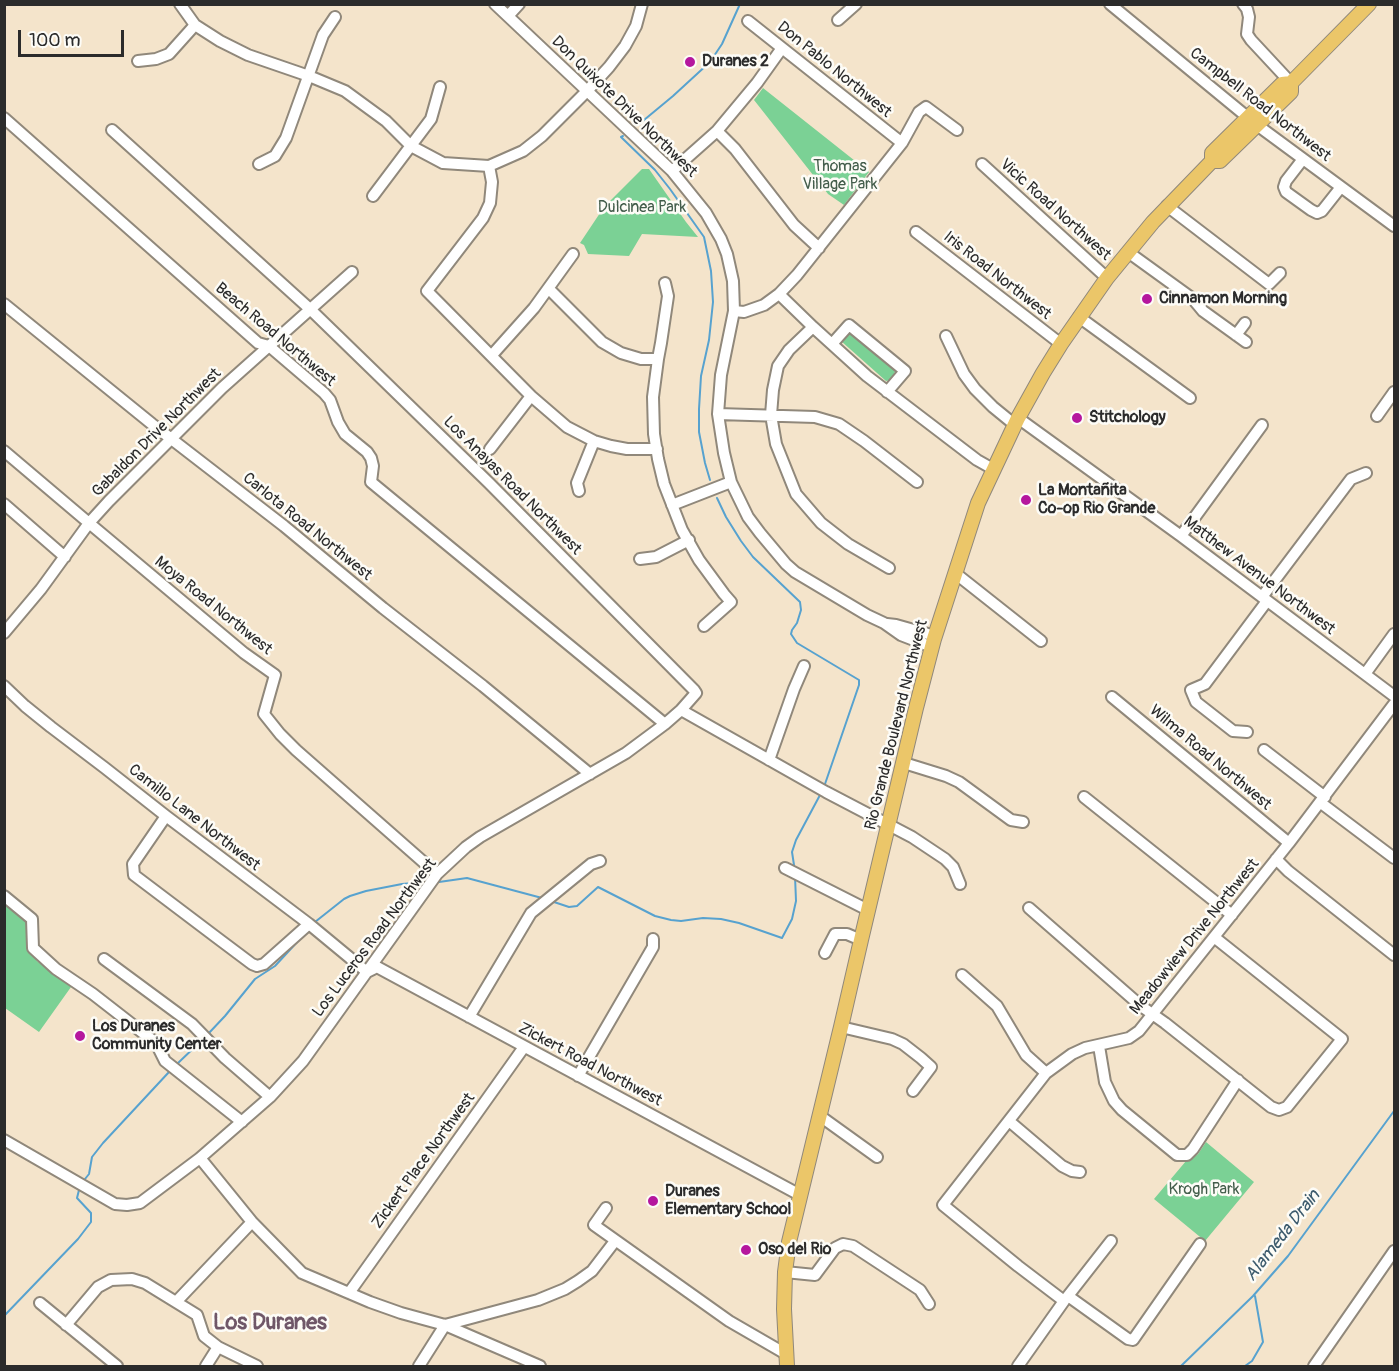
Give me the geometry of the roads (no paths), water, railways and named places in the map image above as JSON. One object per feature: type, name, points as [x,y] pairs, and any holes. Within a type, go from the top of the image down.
[{"type":"main road","name":"Rio Grande Boulevard Northwest","points":[[786,1360],[784,1272],[789,1242],[916,708],[934,642],[978,503],[1017,421],[1061,344],[1107,278],[1167,206],[1212,161],[1220,161],[1253,121],[1292,92],[1291,83],[1369,4]]},
{"type":"street","points":[[180,4],[195,25],[220,41],[248,55],[345,91],[386,121],[411,146],[443,163],[489,166],[523,151],[542,136],[587,91],[625,46],[636,26],[642,4]]},
{"type":"street","name":"Don Quixote Drive Northwest","points":[[495,4],[672,171],[706,213],[721,239],[728,254],[733,281],[734,311],[723,360],[718,414],[731,482],[748,517],[795,572],[901,635],[934,642]]},
{"type":"street","points":[[508,16],[519,4]]},
{"type":"street","points":[[837,20],[856,4]]},
{"type":"street","name":"Campbell Road Northwest","points":[[1110,4],[1125,9],[1253,121],[1395,226]]},
{"type":"street","points":[[1243,4],[1249,17],[1247,34],[1291,83]]},
{"type":"street","points":[[259,164],[275,156],[286,138],[323,35],[335,17]]},
{"type":"street","name":"Don Pablo Northwest","points":[[748,21],[902,143]]},
{"type":"street","points":[[138,61],[156,59],[170,54],[195,25]]},
{"type":"street","points":[[672,171],[717,131],[757,83],[782,48]]},
{"type":"street","points":[[373,196],[431,119],[440,87]]},
{"type":"street","points":[[734,311],[744,312],[755,309],[779,294],[819,248],[902,143],[919,112],[926,107],[957,130]]},
{"type":"street","name":"Beach Road Northwest","points":[[4,118],[258,343],[269,346],[330,400],[345,434],[371,458],[373,466],[370,474],[371,482],[665,724]]},
{"type":"street","name":"Los Anayas Road Northwest","points":[[112,130],[311,310],[489,483],[694,690],[696,693],[694,697],[681,710]]},
{"type":"street","points":[[717,131],[735,149],[794,225],[819,248]]},
{"type":"street","points":[[1303,159],[1286,181],[1284,187],[1286,192],[1317,213],[1322,211],[1341,187]]},
{"type":"street","name":"Vicic Road Northwest","points":[[982,164],[1107,278]]},
{"type":"street","points":[[489,166],[492,182],[490,203],[483,218],[427,291],[531,396],[567,427],[594,441],[627,449],[657,450]]},
{"type":"street","points":[[1167,206],[1269,284],[1280,273]]},
{"type":"street","name":"Iris Road Northwest","points":[[916,232],[1061,344]]},
{"type":"street","points":[[1128,252],[1193,298],[1203,311],[1246,342]]},
{"type":"street","points":[[492,355],[549,289],[573,254]]},
{"type":"street","name":"Gabaldon Drive Northwest","points":[[4,633],[21,614],[89,523],[109,501],[222,388],[352,273]]},
{"type":"street","points":[[665,283],[668,296],[653,397],[654,434],[664,484],[682,530],[699,560],[731,602],[704,626]]},
{"type":"street","points":[[549,289],[602,342],[621,353],[641,359],[657,359]]},
{"type":"street","points":[[779,294],[831,344],[887,392],[977,460],[993,469]]},
{"type":"street","name":"Carlota Road Northwest","points":[[4,304],[590,774]]},
{"type":"street","points":[[1079,317],[1190,398]]},
{"type":"street","points":[[1236,335],[1245,323]]},
{"type":"street","points":[[831,344],[849,326],[905,371],[887,392]]},
{"type":"street","points":[[813,327],[789,350],[778,366],[771,415],[776,444],[796,494],[821,523],[848,544],[889,568]]},
{"type":"street","name":"Matthew Avenue Northwest","points":[[946,336],[964,374],[993,408],[1017,421],[1181,536],[1395,696]]},
{"type":"street","points":[[1377,416],[1395,392]]},
{"type":"street","points":[[490,449],[531,396]]},
{"type":"street","points":[[718,414],[815,417],[839,424],[917,482]]},
{"type":"street","points":[[1181,536],[1262,425]]},
{"type":"street","points":[[579,491],[577,483],[594,441]]},
{"type":"street","name":"Moya Road Northwest","points":[[4,451],[244,653],[275,675],[264,714],[280,734],[437,874]]},
{"type":"street","points":[[1247,732],[1233,730],[1196,702],[1191,690],[1204,684],[1351,479],[1365,473]]},
{"type":"street","points":[[672,505],[731,482]]},
{"type":"street","points":[[4,504],[65,557]]},
{"type":"street","points":[[640,559],[656,557],[688,540]]},
{"type":"street","points":[[955,573],[1041,641]]},
{"type":"street","points":[[1365,674],[1395,634]]},
{"type":"street","points":[[769,760],[804,666]]},
{"type":"street","name":"Camillo Lane Northwest","points":[[4,686],[25,706],[309,924],[367,972]]},
{"type":"street","name":"Wilma Road Northwest","points":[[1112,696],[1289,843]]},
{"type":"street","name":"Meadowview Drive Northwest","points":[[1066,1298],[1018,1266],[943,1205],[1046,1072],[1085,1048],[1129,1038],[1139,1031],[1323,800],[1395,704]]},
{"type":"street","points":[[681,710],[889,824],[945,859],[953,867],[960,884]]},
{"type":"street","name":"Los Luceros Road Northwest","points":[[4,1140],[115,1204],[140,1203],[200,1158],[242,1122],[270,1097],[303,1061],[437,874],[466,847],[627,753],[681,710]]},
{"type":"street","points":[[1264,750],[1395,858]]},
{"type":"street","points":[[904,763],[959,782],[1011,820],[1023,822]]},
{"type":"street","points":[[1084,797],[1232,915]]},
{"type":"street","points":[[166,816],[133,864],[134,875],[189,917],[257,966],[264,964],[309,924]]},
{"type":"street","points":[[1276,859],[1288,871],[1395,955]]},
{"type":"street","points":[[469,1017],[531,913],[591,864],[600,861]]},
{"type":"street","points":[[785,868],[868,910]]},
{"type":"street","points":[[4,896],[32,919],[33,948],[56,969],[101,1000],[156,1043],[165,1061],[242,1122]]},
{"type":"street","points":[[1029,908],[1153,1015],[1271,1107],[1279,1110],[1287,1107],[1342,1039],[1214,937]]},
{"type":"street","points":[[825,953],[835,934],[847,934],[861,940]]},
{"type":"street","points":[[578,1076],[653,947],[653,939]]},
{"type":"street","points":[[104,959],[192,1024],[225,1058],[270,1097]]},
{"type":"street","name":"Zickert Road Northwest","points":[[367,972],[377,967],[800,1195]]},
{"type":"street","points":[[962,975],[997,1006],[1026,1055],[1046,1072]]},
{"type":"street","points":[[841,1027],[892,1040],[913,1050],[931,1067],[913,1091]]},
{"type":"street","points":[[1099,1046],[1105,1082],[1114,1101],[1177,1155],[1187,1155],[1193,1149],[1238,1080]]},
{"type":"street","name":"Zickert Place Northwest","points":[[349,1293],[524,1047]]},
{"type":"street","points":[[820,1116],[877,1157]]},
{"type":"street","points":[[1008,1121],[1062,1166],[1080,1172]]},
{"type":"street","points":[[200,1158],[252,1222],[302,1273],[401,1313],[445,1325],[540,1366]]},
{"type":"street","points":[[606,1208],[594,1225],[786,1360]]},
{"type":"street","points":[[176,1302],[252,1222]]},
{"type":"street","points":[[418,1366],[445,1325],[538,1300],[564,1289],[592,1271],[615,1241]]},
{"type":"street","points":[[1018,1366],[1066,1298],[1111,1241]]},
{"type":"street","points":[[784,1272],[815,1275],[835,1248],[843,1244],[853,1246],[920,1290],[928,1304]]},
{"type":"street","points":[[1066,1298],[1128,1339],[1133,1340],[1200,1244]]},
{"type":"street","points":[[1314,1366],[1395,1251]]},
{"type":"street","points":[[66,1325],[98,1287],[111,1280],[132,1279],[145,1283],[197,1316],[204,1336],[218,1347],[257,1366]]},
{"type":"street","points":[[40,1303],[117,1366]]},
{"type":"street","points":[[206,1366],[218,1347]]},
{"type":"waterway","points":[[638,125],[710,62],[722,44],[740,4]]},
{"type":"waterway","points":[[623,136],[621,137],[655,170],[704,237],[711,271],[713,302],[709,340],[701,376],[699,432],[710,480]]},
{"type":"waterway","points":[[717,498],[726,517],[753,557],[800,602],[801,610],[791,634],[797,643],[859,680],[825,784]]},
{"type":"waterway","points":[[794,865],[792,852],[796,840],[820,795]]},
{"type":"waterway","points":[[554,902],[569,907],[577,906],[598,887],[655,916],[681,921],[703,918],[721,919],[782,938],[792,919],[796,901],[795,876]]},
{"type":"waterway","points":[[439,882],[467,878],[542,898]]},
{"type":"waterway","points":[[315,922],[350,896],[402,884],[424,882]]},
{"type":"waterway","points":[[208,1034],[255,979],[275,966],[299,940]]},
{"type":"waterway","points":[[177,1064],[200,1042]]},
{"type":"waterway","points":[[85,1179],[89,1174],[92,1157],[169,1072]]},
{"type":"waterway","name":"Alameda Drain","points":[[1181,1366],[1253,1296],[1288,1256],[1394,1111]]},
{"type":"waterway","points":[[4,1316],[78,1239],[91,1222],[91,1213],[77,1198],[79,1190]]},
{"type":"waterway","points":[[1245,1366],[1252,1361],[1263,1342],[1255,1296]]},
{"type":"place","name":"Duranes 2","points":[[690,62]]},
{"type":"place","name":"Cinnamon Morning","points":[[1147,299]]},
{"type":"place","name":"Stitchology","points":[[1077,418]]},
{"type":"place","name":"La Montañita Co-op Rio Grande","points":[[1026,500]]},
{"type":"place","name":"Los Duranes Community Center","points":[[80,1036]]},
{"type":"place","name":"Duranes Elementary School","points":[[653,1201]]},
{"type":"place","name":"Oso del Rio","points":[[746,1250]]},
{"type":"district","name":"Los Duranes","points":[[270,1323]]},
{"type":"park label","name":"Thomas Village Park","points":[[840,176]]},
{"type":"park label","name":"Dulcinea Park","points":[[642,208]]},
{"type":"park label","name":"Krogh Park","points":[[1204,1190]]}]
